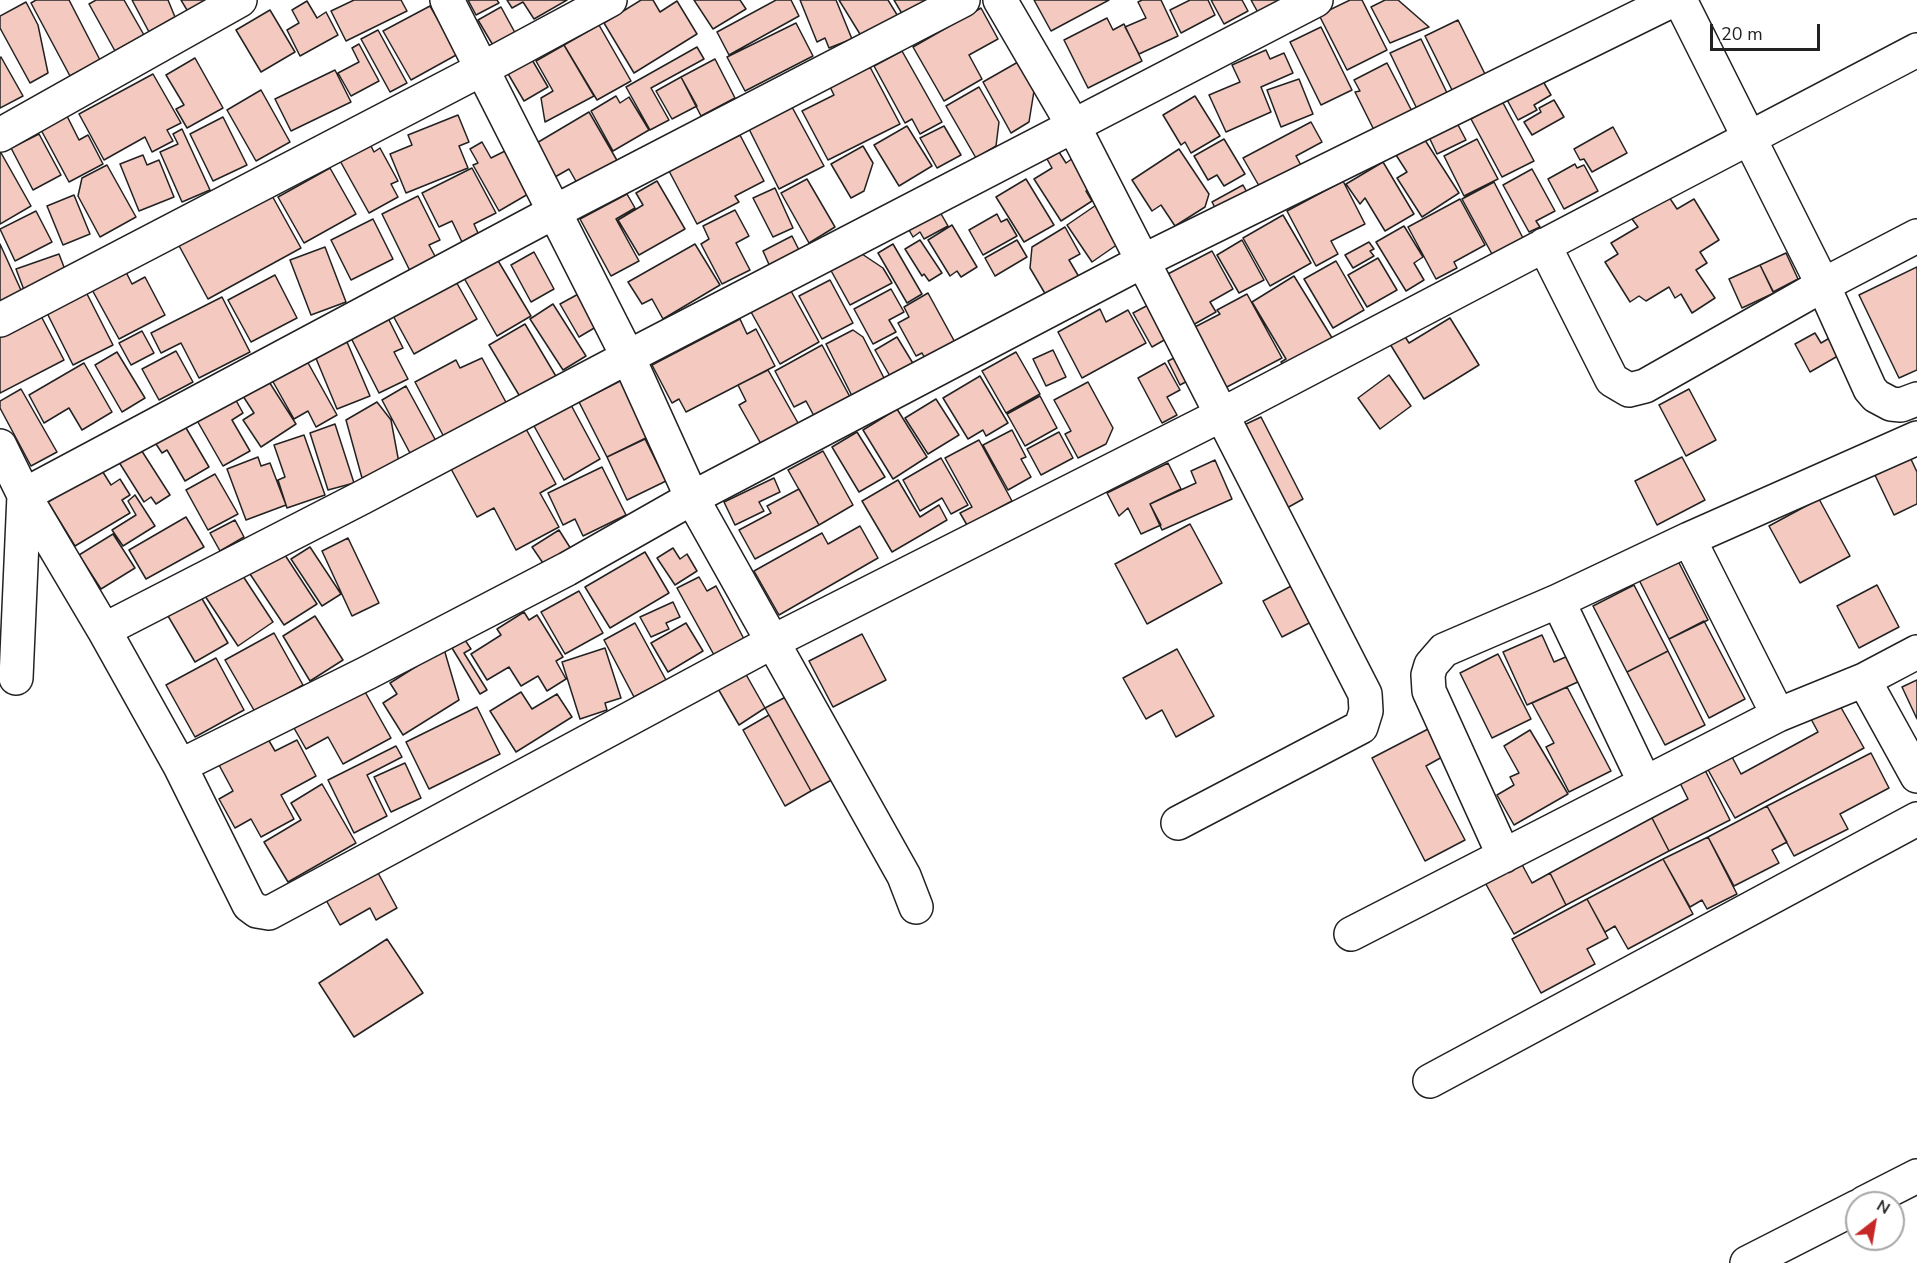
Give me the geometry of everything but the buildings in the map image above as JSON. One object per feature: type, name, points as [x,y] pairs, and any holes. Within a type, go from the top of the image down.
[{"type":"street","points":[[0,135],[240,0]]},
{"type":"street","points":[[447,0],[556,211],[628,357],[692,498],[774,640],[904,876],[916,907]]},
{"type":"street","points":[[0,320],[483,69],[610,0]]},
{"type":"street","points":[[24,495],[556,211],[963,0]]},
{"type":"street","points":[[1000,0],[1073,125],[1365,694],[1366,711],[1361,727],[1178,823]]},
{"type":"street","points":[[104,630],[1316,0]]},
{"type":"street","points":[[180,766],[367,673],[567,569],[692,498],[1143,261],[1673,0]]},
{"type":"street","points":[[1504,856],[1429,691],[1428,675],[1431,665],[1444,650],[1558,601],[1689,539],[1917,437],[1909,402],[1890,404],[1876,396],[1870,389],[1823,285],[1680,0]]},
{"type":"street","points":[[0,446],[24,495],[104,630],[180,766],[249,905],[269,913],[774,640],[1221,416],[1917,50]]},
{"type":"street","points":[[1544,245],[1612,380],[1629,390],[1645,386],[1823,285],[1917,236]]},
{"type":"street","points":[[16,678],[24,495]]},
{"type":"street","points":[[1689,539],[1778,715]]},
{"type":"street","points":[[1558,601],[1645,783]]},
{"type":"street","points":[[1351,934],[1778,715],[1864,680],[1917,651]]},
{"type":"street","points":[[1864,680],[1917,776]]},
{"type":"street","points":[[1430,1081],[1917,819]]},
{"type":"street","points":[[1888,1191],[1917,1176]]},
{"type":"street","points":[[1747,1263],[1845,1213]]}]
